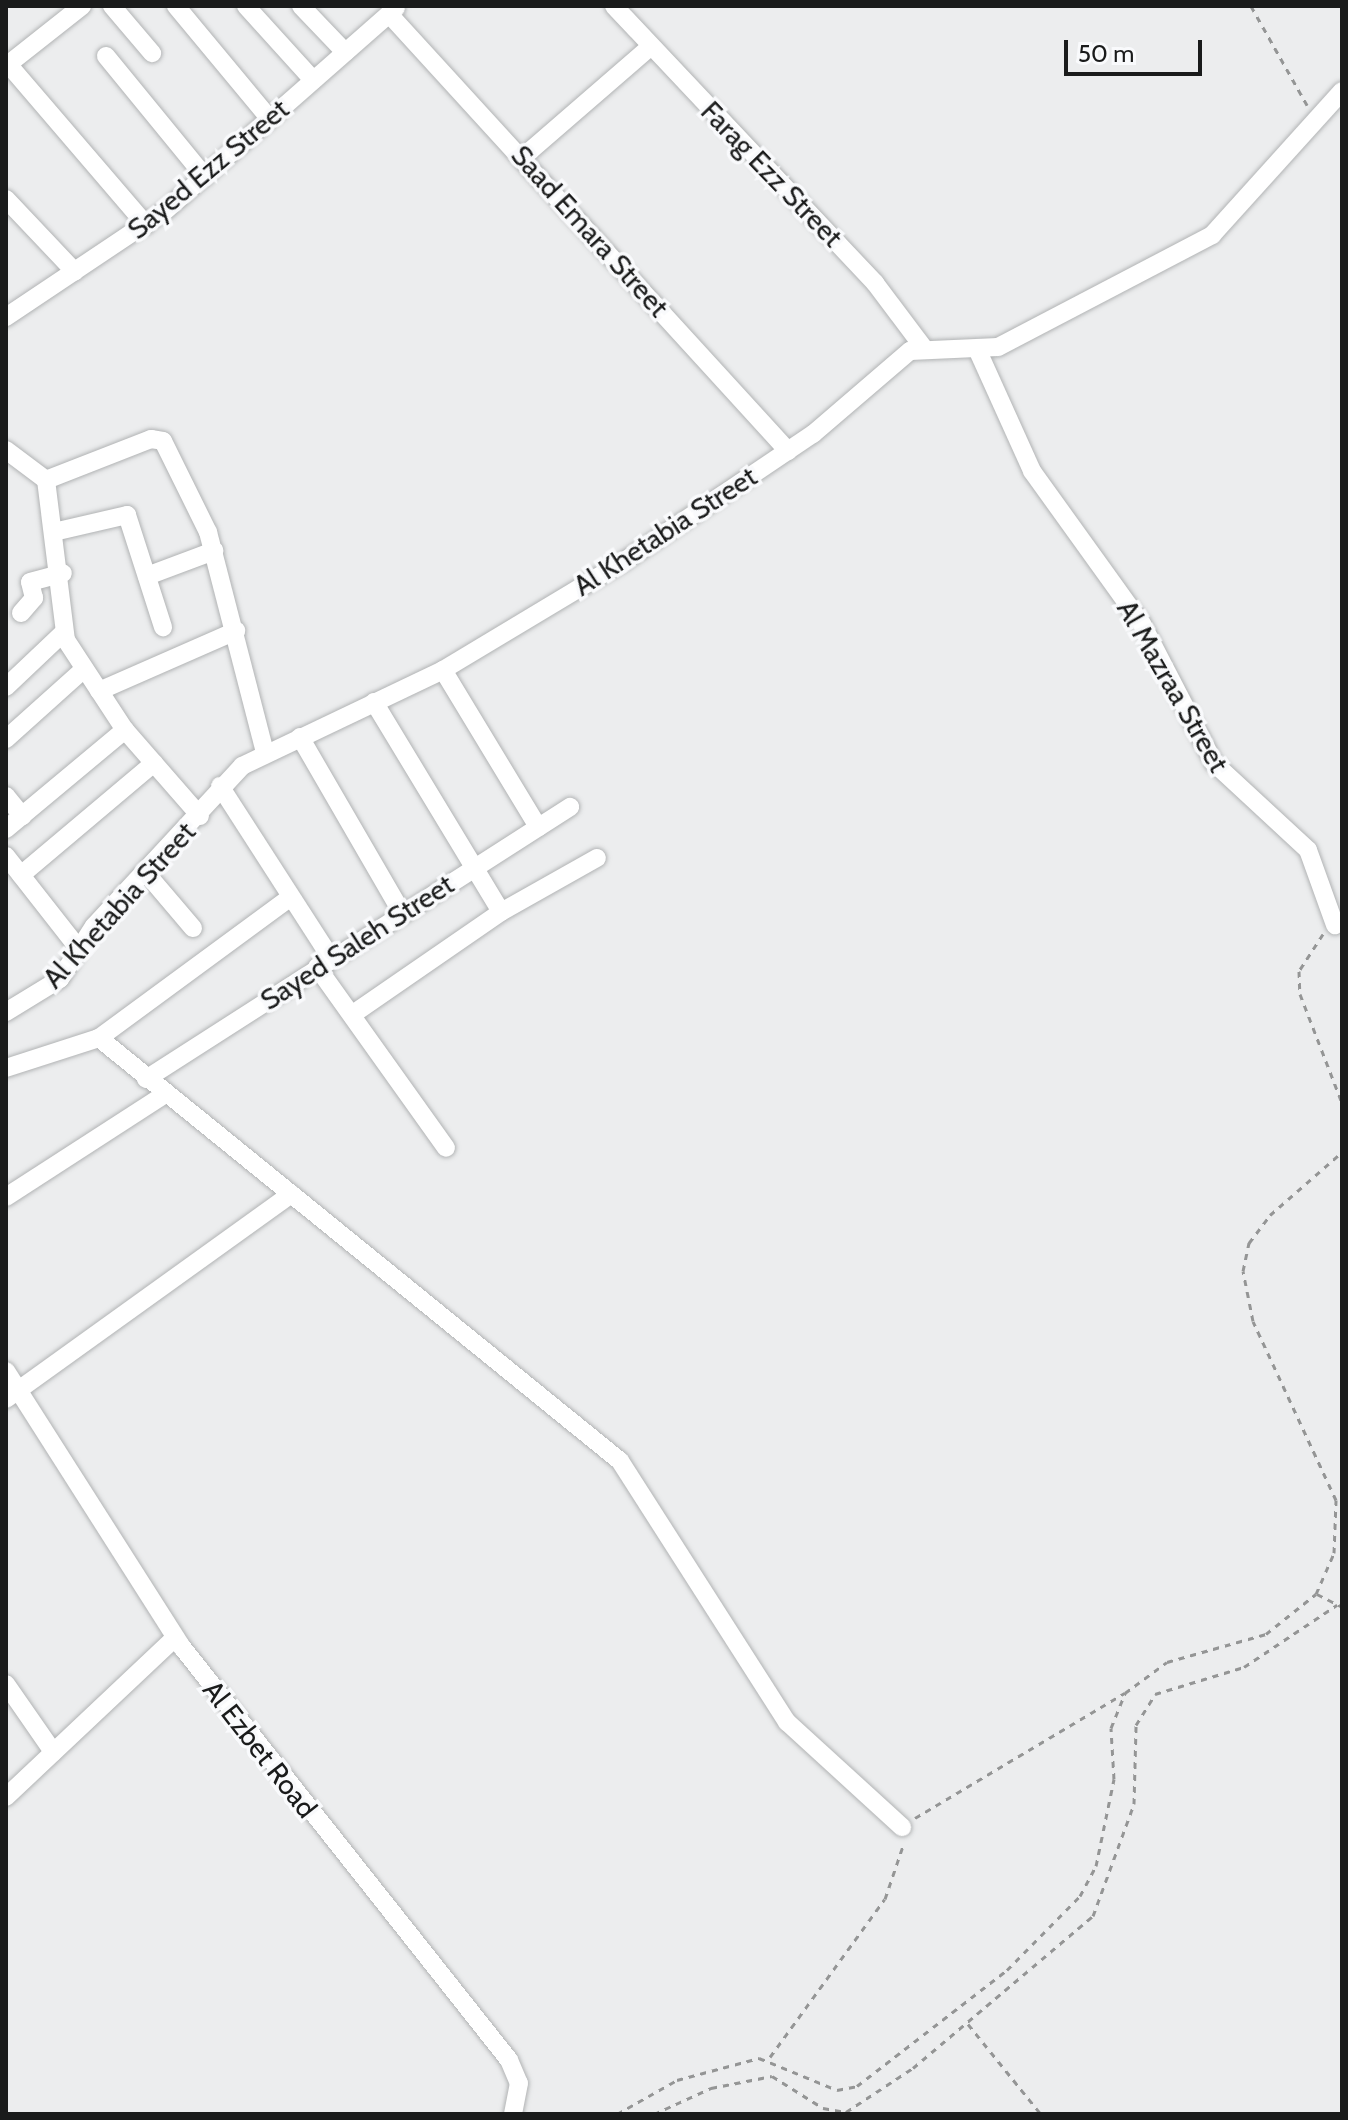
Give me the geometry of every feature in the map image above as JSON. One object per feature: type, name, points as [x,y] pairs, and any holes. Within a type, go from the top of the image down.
[{"type":"street","points":[[82,6],[7,65],[146,225]]},
{"type":"street","points":[[112,6],[152,53]]},
{"type":"street","points":[[176,6],[269,118]]},
{"type":"street","points":[[246,6],[313,80]]},
{"type":"street","points":[[301,6],[345,52]]},
{"type":"street","name":"Farag Ezz Street","points":[[614,6],[875,283],[923,347]]},
{"type":"street","name":"Sayed Ezz Street","points":[[6,317],[146,225],[394,10]]},
{"type":"street","name":"Saad Emara Street","points":[[394,10],[788,451]]},
{"type":"street","points":[[523,157],[650,47]]},
{"type":"street","points":[[106,56],[205,177]]},
{"type":"street","points":[[923,347],[977,349],[1009,342],[1212,235],[1313,116],[1342,91]]},
{"type":"street","points":[[6,199],[75,272]]},
{"type":"street","name":"Al Khetabia Street","points":[[6,1012],[60,979],[79,949],[200,816],[220,786],[265,753],[443,670],[788,451],[923,347]]},
{"type":"street","name":"Al Mazraa Street","points":[[977,349],[1032,471],[1142,624],[1214,763],[1319,865],[1335,925]]},
{"type":"street","points":[[46,480],[151,439],[166,445],[214,551],[265,753]]},
{"type":"street","points":[[6,450],[46,480],[58,531],[63,573],[64,632],[84,669],[125,730],[200,816]]},
{"type":"street","points":[[58,531],[124,514],[163,627]]},
{"type":"street","points":[[147,576],[214,551]]},
{"type":"street","points":[[21,613],[34,598],[30,582],[63,573]]},
{"type":"street","points":[[99,691],[236,631]]},
{"type":"street","points":[[7,683],[64,632]]},
{"type":"street","points":[[6,739],[84,669]]},
{"type":"street","points":[[443,670],[538,827]]},
{"type":"street","points":[[374,702],[501,912]]},
{"type":"street","points":[[6,829],[125,730]]},
{"type":"street","points":[[300,737],[402,913]]},
{"type":"street","points":[[21,875],[154,763]]},
{"type":"street","points":[[220,786],[291,897],[353,1014],[446,1148]]},
{"type":"street","points":[[6,796],[22,816]]},
{"type":"street","name":"Sayed Saleh Street","points":[[146,1079],[570,807]]},
{"type":"street","points":[[6,856],[79,949]]},
{"type":"street","points":[[353,1014],[501,912],[597,858]]},
{"type":"street","points":[[147,874],[193,928]]},
{"type":"street","points":[[9,1061],[99,1038],[291,897]]},
{"type":"street","points":[[99,1038],[620,1461],[779,1711],[902,1827]]},
{"type":"street","points":[[6,1197],[165,1094]]},
{"type":"street","points":[[12,1395],[291,1194]]},
{"type":"street","name":"Al Ezbet Road","points":[[6,1371],[12,1395],[175,1638],[509,2060],[519,2083],[513,2114]]},
{"type":"street","points":[[6,1797],[175,1638]]},
{"type":"street","points":[[6,1684],[53,1752]]},
{"type":"path","points":[[1251,6],[1313,116]]},
{"type":"path","points":[[1335,925],[1310,950],[1300,994],[1342,1103]]},
{"type":"path","points":[[617,2114],[677,2080],[770,2057],[896,1880],[902,1827],[1125,1693],[1167,1662],[1266,1634],[1316,1594],[1334,1553],[1336,1500],[1253,1321],[1243,1271],[1249,1243],[1270,1215],[1342,1152]]},
{"type":"path","points":[[654,2114],[711,2088],[772,2076],[823,2108],[846,2112],[968,2024],[1077,1931],[1103,1898],[1134,1804],[1136,1725],[1146,1705],[1168,1686],[1263,1657],[1340,1606],[1316,1594]]},
{"type":"path","points":[[770,2057],[837,2090],[857,2086],[1007,1970],[1064,1916],[1096,1866],[1114,1779],[1111,1728],[1125,1693]]},
{"type":"path","points":[[968,2024],[1041,2114]]}]
